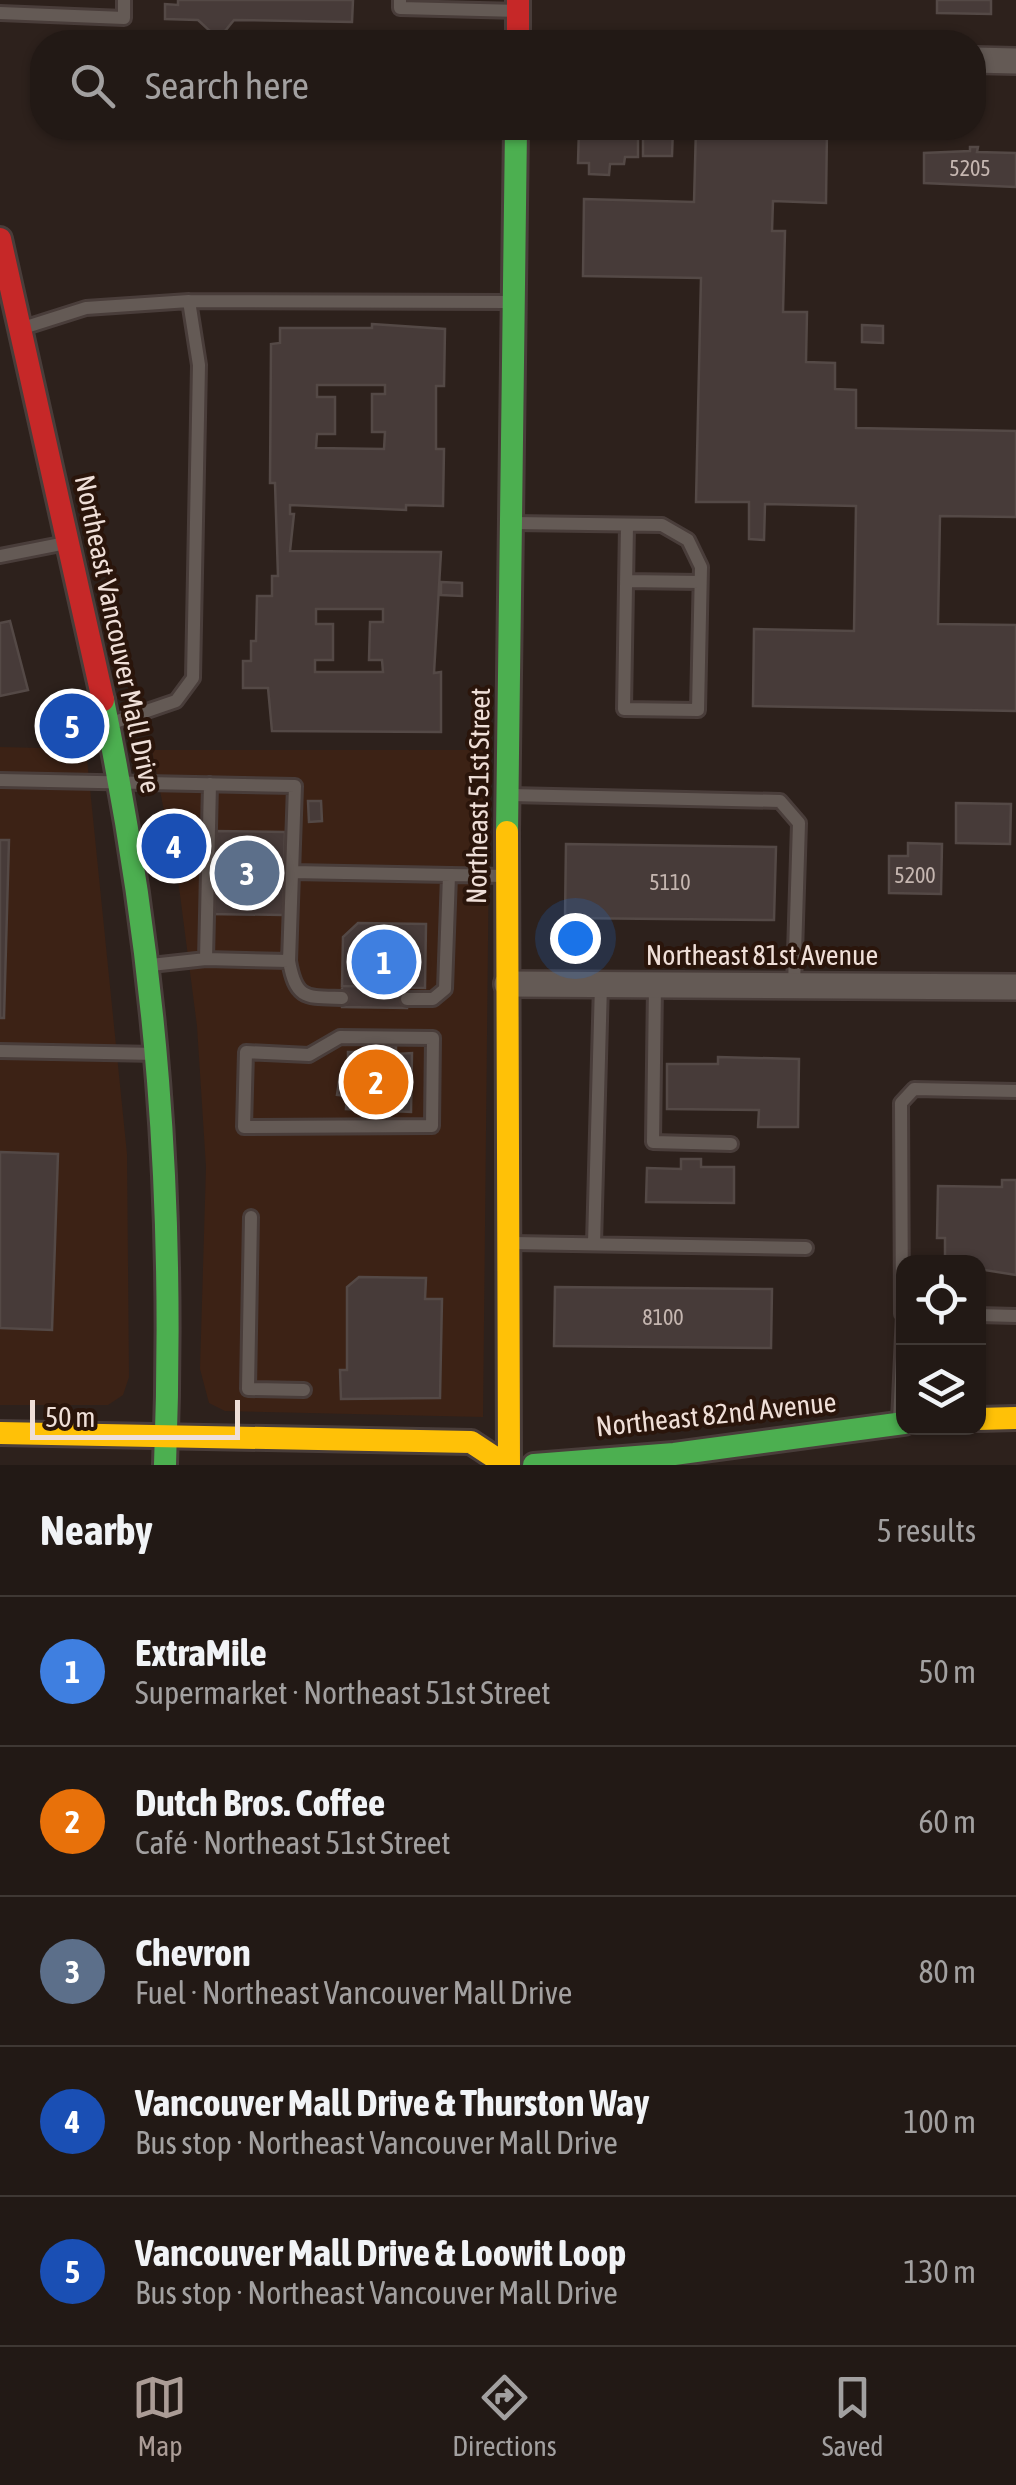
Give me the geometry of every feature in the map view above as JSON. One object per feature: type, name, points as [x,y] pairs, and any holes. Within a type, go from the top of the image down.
[{"type":"street","points":[[986,60],[1016,61]]},
{"type":"street","name":"Northeast 51st Street","points":[[507,1465],[506,876],[516,140]]},
{"type":"street","name":"Northeast Vancouver Mall Drive","points":[[0,239],[70,542],[119,781],[148,965],[158,1054],[166,1216],[165,1465]]},
{"type":"street","name":"Northeast 81st Avenue","points":[[508,984],[1016,986]]},
{"type":"street","points":[[986,1418],[1016,1418]]},
{"type":"street","name":"Northeast 82nd Avenue","points":[[534,1465],[674,1454],[896,1425]]},
{"type":"street","points":[[0,1433],[471,1442],[507,1465]]},
{"type":"lane","points":[[46,0],[46,15]]},
{"type":"lane","points":[[0,13],[124,18],[124,0]]},
{"type":"lane","points":[[400,0],[400,8],[433,4],[518,5]]},
{"type":"lane","points":[[107,724],[176,701],[194,678],[200,366],[189,301]]},
{"type":"lane","points":[[20,328],[86,308],[189,301],[514,302]]},
{"type":"lane","points":[[511,524],[662,525],[676,531],[696,552],[700,582],[698,710],[624,709],[627,525]]},
{"type":"lane","points":[[0,556],[70,542]]},
{"type":"lane","points":[[626,581],[700,582]]},
{"type":"lane","points":[[0,780],[295,786],[290,961],[294,985],[300,992],[342,998]]},
{"type":"lane","points":[[206,959],[210,784]]},
{"type":"lane","points":[[507,795],[780,800],[799,823],[794,986]]},
{"type":"lane","points":[[292,872],[506,876]]},
{"type":"lane","points":[[407,999],[433,998],[445,989],[450,875]]},
{"type":"lane","points":[[148,965],[206,959],[290,961]]},
{"type":"lane","points":[[594,1244],[601,984]]},
{"type":"lane","points":[[655,985],[652,1142],[732,1144]]},
{"type":"lane","points":[[340,1037],[433,1038],[432,1126],[244,1127],[246,1052],[309,1055],[340,1037]]},
{"type":"lane","points":[[0,1051],[158,1054]]},
{"type":"lane","points":[[903,1255],[902,1102],[914,1089],[1016,1091]]},
{"type":"lane","points":[[250,1217],[248,1389],[304,1390]]},
{"type":"lane","points":[[505,1243],[806,1248]]},
{"type":"lane","points":[[986,1316],[1016,1316]]},
{"type":"shaded area","points":[[0,747],[86,749],[127,1154],[129,1377],[123,1395],[108,1405],[0,1405]]},
{"type":"shaded area","points":[[152,750],[490,750],[483,1417],[225,1411],[209,1403],[200,1369],[206,1167],[197,1026],[179,887]]},
{"type":"building","points":[[178,0],[353,0],[352,22],[234,20],[226,30],[209,30],[198,20],[165,19],[165,4],[178,5]]},
{"type":"building","points":[[937,0],[991,0],[991,14],[937,13]]},
{"type":"building","points":[[579,140],[638,140],[638,157],[625,157],[624,164],[610,164],[609,175],[589,174],[589,163],[578,163]]},
{"type":"building","points":[[643,140],[673,140],[672,156],[643,156]]},
{"type":"building","points":[[696,140],[827,140],[826,203],[773,201],[772,231],[785,231],[783,312],[807,312],[806,362],[835,363],[835,389],[856,390],[856,428],[1016,431],[1016,517],[940,516],[938,624],[1016,625],[1016,711],[753,706],[754,629],[854,631],[856,506],[765,504],[764,540],[749,539],[749,502],[696,502],[701,278],[583,276],[584,199],[694,202]]},
{"type":"building","points":[[970,147],[978,147],[977,152],[1016,153],[1016,187],[924,183],[924,153],[970,151]]},
{"type":"building","points":[[372,324],[445,329],[444,386],[436,386],[436,449],[444,449],[443,506],[406,505],[406,510],[290,505],[290,514],[294,514],[290,551],[441,552],[434,673],[441,672],[441,732],[272,731],[268,688],[243,688],[243,661],[251,661],[251,641],[256,641],[257,596],[272,596],[272,576],[278,576],[275,483],[270,483],[271,344],[280,343],[280,328],[372,328]],"holes":[[[317,385],[385,385],[385,394],[372,394],[372,432],[385,432],[384,449],[316,448],[317,434],[335,434],[335,397],[317,397]],[[316,609],[383,609],[383,622],[370,622],[369,660],[382,660],[383,672],[315,672],[315,660],[333,660],[333,624],[316,624]]]},
{"type":"building","points":[[862,325],[883,326],[883,343],[862,342]]},
{"type":"building","points":[[441,582],[462,583],[462,596],[441,595]]},
{"type":"building","points":[[10,621],[28,690],[0,696],[0,623]]},
{"type":"building","points":[[308,801],[321,801],[322,821],[309,822]]},
{"type":"building","points":[[956,803],[1011,804],[1010,844],[956,843]]},
{"type":"building","points":[[211,831],[285,832],[283,915],[209,914]]},
{"type":"building","points":[[0,840],[9,840],[4,1018],[0,1018]]},
{"type":"building","points":[[908,843],[942,844],[941,894],[889,893],[889,856],[908,856]]},
{"type":"building","points":[[566,844],[776,847],[774,920],[565,918]]},
{"type":"building","points":[[358,923],[426,924],[425,988],[342,986],[343,937]]},
{"type":"building","points":[[342,986],[407,987],[407,1008],[342,1007]]},
{"type":"building","points":[[396,1046],[396,1054],[412,1053],[411,1112],[346,1109],[347,1096],[337,1095],[340,1075],[348,1076],[348,1052],[376,1052]]},
{"type":"building","points":[[718,1057],[799,1059],[798,1127],[758,1127],[759,1110],[667,1109],[667,1064],[718,1064]]},
{"type":"building","points":[[0,1152],[58,1154],[52,1330],[0,1328]]},
{"type":"building","points":[[681,1159],[701,1159],[701,1167],[734,1167],[734,1203],[646,1202],[647,1168],[681,1169]]},
{"type":"building","points":[[1002,1180],[1016,1180],[1016,1275],[986,1270],[986,1255],[945,1255],[945,1238],[937,1238],[938,1186],[1002,1187]]},
{"type":"building","points":[[359,1277],[426,1278],[425,1299],[442,1299],[440,1398],[341,1399],[340,1370],[347,1370],[347,1287]]},
{"type":"building","points":[[555,1287],[772,1289],[771,1348],[554,1346]]},
{"type":"traffic: fast","points":[[507,832],[516,140]]},
{"type":"traffic: fast","points":[[103,700],[137,892],[158,1081],[167,1270],[165,1465]]},
{"type":"traffic: fast","points":[[534,1465],[674,1454],[896,1424]]},
{"type":"traffic: slow","points":[[507,832],[509,1465]]},
{"type":"traffic: slow","points":[[986,1419],[1016,1418]]},
{"type":"traffic: slow","points":[[0,1433],[471,1442],[506,1465]]},
{"type":"traffic: jam","points":[[518,0],[518,30]]},
{"type":"traffic: jam","points":[[0,239],[103,700]]},
{"type":"place","name":"Vancouver Mall Drive & Loowit Loop","points":[[72,726]]},
{"type":"place","name":"Vancouver Mall Drive & Thurston Way","points":[[174,846]]},
{"type":"place","name":"Chevron","points":[[247,873]]},
{"type":"place","name":"ExtraMile","points":[[384,962]]},
{"type":"place","name":"Dutch Bros. Coffee","points":[[376,1082]]}]
